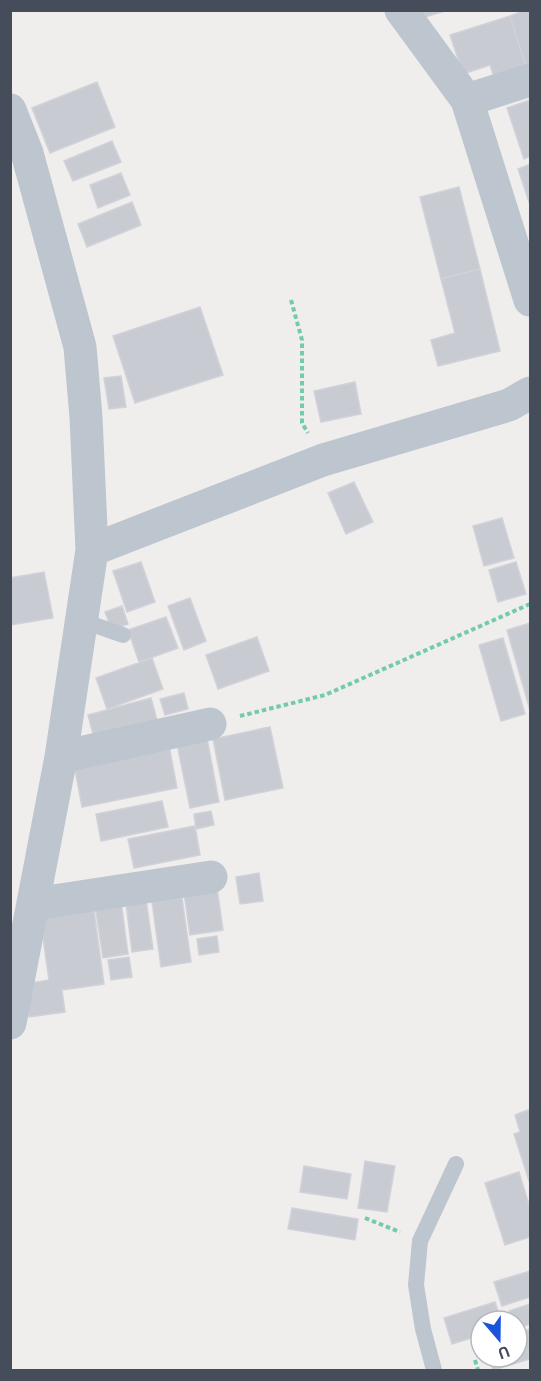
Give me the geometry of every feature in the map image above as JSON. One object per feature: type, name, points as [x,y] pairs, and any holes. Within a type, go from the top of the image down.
[{"type":"street","points":[[401,10],[467,100],[531,300]]},
{"type":"street","points":[[467,100],[531,80]]},
{"type":"street","points":[[10,110],[19,157],[80,347],[86,417],[92,550],[61,757],[10,1023]]},
{"type":"street","points":[[92,550],[323,460],[510,405],[531,393]]},
{"type":"street","points":[[61,757],[210,723]]},
{"type":"street","points":[[34,904],[212,878]]},
{"type":"lane","points":[[80,621],[123,635]]},
{"type":"lane","points":[[434,1371],[423,1329],[416,1285],[420,1240],[456,1164]]},
{"type":"path","points":[[291,300],[302,340],[302,423],[323,460]]},
{"type":"path","points":[[210,723],[325,695],[531,604]]},
{"type":"path","points":[[365,1218],[420,1240]]},
{"type":"building","points":[[423,10],[448,10],[425,17]]},
{"type":"building","points":[[530,10],[530,66],[526,67],[510,16]]},
{"type":"building","points":[[510,16],[526,67],[494,77],[490,65],[463,74],[450,35]]},
{"type":"building","points":[[97,82],[115,127],[50,153],[32,108]]},
{"type":"building","points":[[530,100],[530,156],[524,159],[507,108]]},
{"type":"building","points":[[112,141],[121,162],[73,181],[64,161]]},
{"type":"building","points":[[530,164],[530,205],[518,169]]},
{"type":"building","points":[[121,173],[130,195],[98,208],[90,185]]},
{"type":"building","points":[[459,187],[480,269],[441,279],[420,197]]},
{"type":"building","points":[[132,202],[141,225],[87,247],[78,224]]},
{"type":"building","points":[[480,269],[500,351],[438,366],[431,340],[455,333],[441,279]]},
{"type":"building","points":[[200,307],[223,375],[135,403],[113,336]]},
{"type":"building","points":[[121,376],[126,407],[109,409],[104,378]]},
{"type":"building","points":[[355,382],[361,414],[321,422],[314,391]]},
{"type":"building","points":[[354,482],[373,522],[346,534],[328,493]]},
{"type":"building","points":[[502,518],[514,558],[484,566],[473,526]]},
{"type":"building","points":[[141,562],[155,602],[127,612],[113,571]]},
{"type":"building","points":[[516,562],[526,594],[498,602],[489,570]]},
{"type":"building","points":[[44,572],[53,618],[10,625],[10,578]]},
{"type":"building","points":[[190,598],[206,641],[184,650],[168,606]]},
{"type":"building","points":[[122,606],[128,624],[112,630],[105,612]]},
{"type":"building","points":[[166,617],[178,648],[139,662],[128,630]]},
{"type":"building","points":[[530,623],[530,710],[507,630]]},
{"type":"building","points":[[257,637],[269,671],[218,689],[206,655]]},
{"type":"building","points":[[503,638],[525,714],[501,721],[479,645]]},
{"type":"building","points":[[152,658],[163,689],[107,709],[96,678]]},
{"type":"building","points":[[184,693],[188,709],[165,715],[160,699]]},
{"type":"building","points":[[151,698],[157,720],[94,738],[88,715]]},
{"type":"building","points":[[270,727],[283,788],[225,800],[213,739]]},
{"type":"building","points":[[206,733],[219,802],[190,808],[176,739]]},
{"type":"building","points":[[169,745],[177,788],[82,807],[74,764]]},
{"type":"building","points":[[162,801],[168,827],[101,841],[96,814]]},
{"type":"building","points":[[211,811],[214,825],[196,829],[194,814]]},
{"type":"building","points":[[195,826],[200,855],[134,868],[128,839]]},
{"type":"building","points":[[259,873],[263,901],[240,904],[236,877]]},
{"type":"building","points":[[217,888],[223,930],[190,935],[184,893]]},
{"type":"building","points":[[145,892],[153,949],[132,952],[125,895]]},
{"type":"building","points":[[182,898],[191,962],[161,967],[152,902]]},
{"type":"building","points":[[121,901],[128,954],[103,958],[95,905]]},
{"type":"building","points":[[93,903],[104,984],[62,990],[65,1012],[29,1017],[24,984],[49,980],[39,910]]},
{"type":"building","points":[[217,936],[219,952],[199,955],[197,939]]},
{"type":"building","points":[[129,957],[132,977],[111,980],[108,960]]},
{"type":"building","points":[[530,1109],[530,1184],[514,1134],[520,1132],[515,1115]]},
{"type":"building","points":[[365,1161],[395,1166],[387,1212],[358,1208]]},
{"type":"building","points":[[304,1166],[351,1174],[347,1199],[300,1192]]},
{"type":"building","points":[[519,1172],[530,1208],[530,1237],[505,1245],[485,1183]]},
{"type":"building","points":[[292,1208],[358,1219],[355,1240],[288,1229]]},
{"type":"building","points":[[530,1271],[530,1297],[502,1306],[494,1282]]},
{"type":"building","points":[[495,1302],[497,1309],[473,1309]]},
{"type":"building","points":[[530,1304],[530,1324],[529,1309],[515,1309]]},
{"type":"building","points":[[469,1310],[469,1339],[452,1344],[444,1318]]},
{"type":"building","points":[[529,1329],[530,1329],[529,1359]]}]
